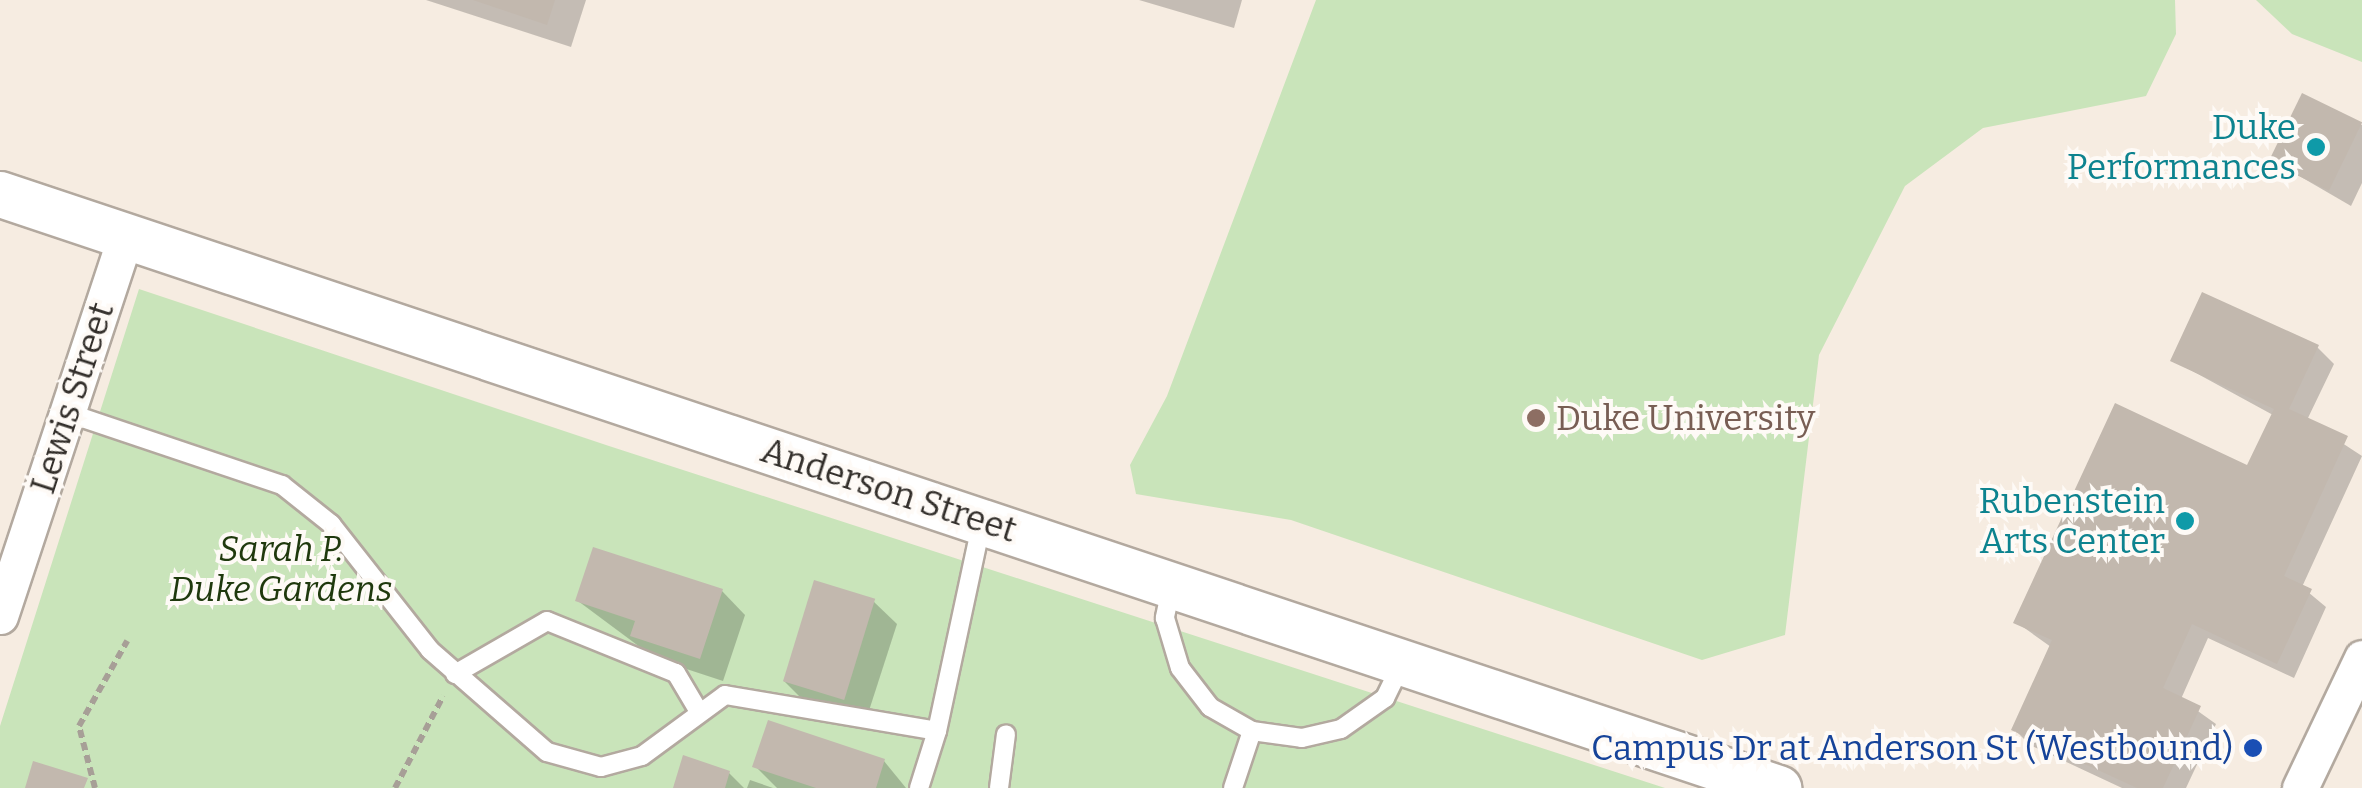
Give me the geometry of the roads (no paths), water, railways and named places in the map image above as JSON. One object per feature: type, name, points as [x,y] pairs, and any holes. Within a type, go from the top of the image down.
[{"type":"street","name":"Anderson Street","points":[[0,194],[1778,788]]},
{"type":"street","name":"Lewis Street","points":[[0,616],[125,237]]},
{"type":"street","points":[[2300,788],[2362,658]]},
{"type":"lane","points":[[68,413],[282,484],[332,524],[455,674],[547,752],[601,767],[642,756],[698,710],[725,695],[936,731]]},
{"type":"lane","points":[[919,788],[936,731],[982,521]]},
{"type":"lane","points":[[1172,583],[1165,618],[1180,668],[1210,707],[1252,730],[1302,738],[1340,728],[1385,698],[1403,661]]},
{"type":"lane","points":[[455,674],[547,621],[676,672],[698,710]]},
{"type":"lane","points":[[1233,788],[1252,730]]},
{"type":"lane","points":[[998,788],[1006,734]]},
{"type":"place","name":"Duke Performances","points":[[2316,147]]},
{"type":"place","name":"Duke University","points":[[1536,418]]},
{"type":"place","name":"Rubenstein Arts Center","points":[[2185,521]]},
{"type":"place","name":"Campus Dr at Anderson St (Westbound)","points":[[2253,748]]},
{"type":"park label","name":"Sarah P. Duke Gardens","points":[[281,569]]}]
